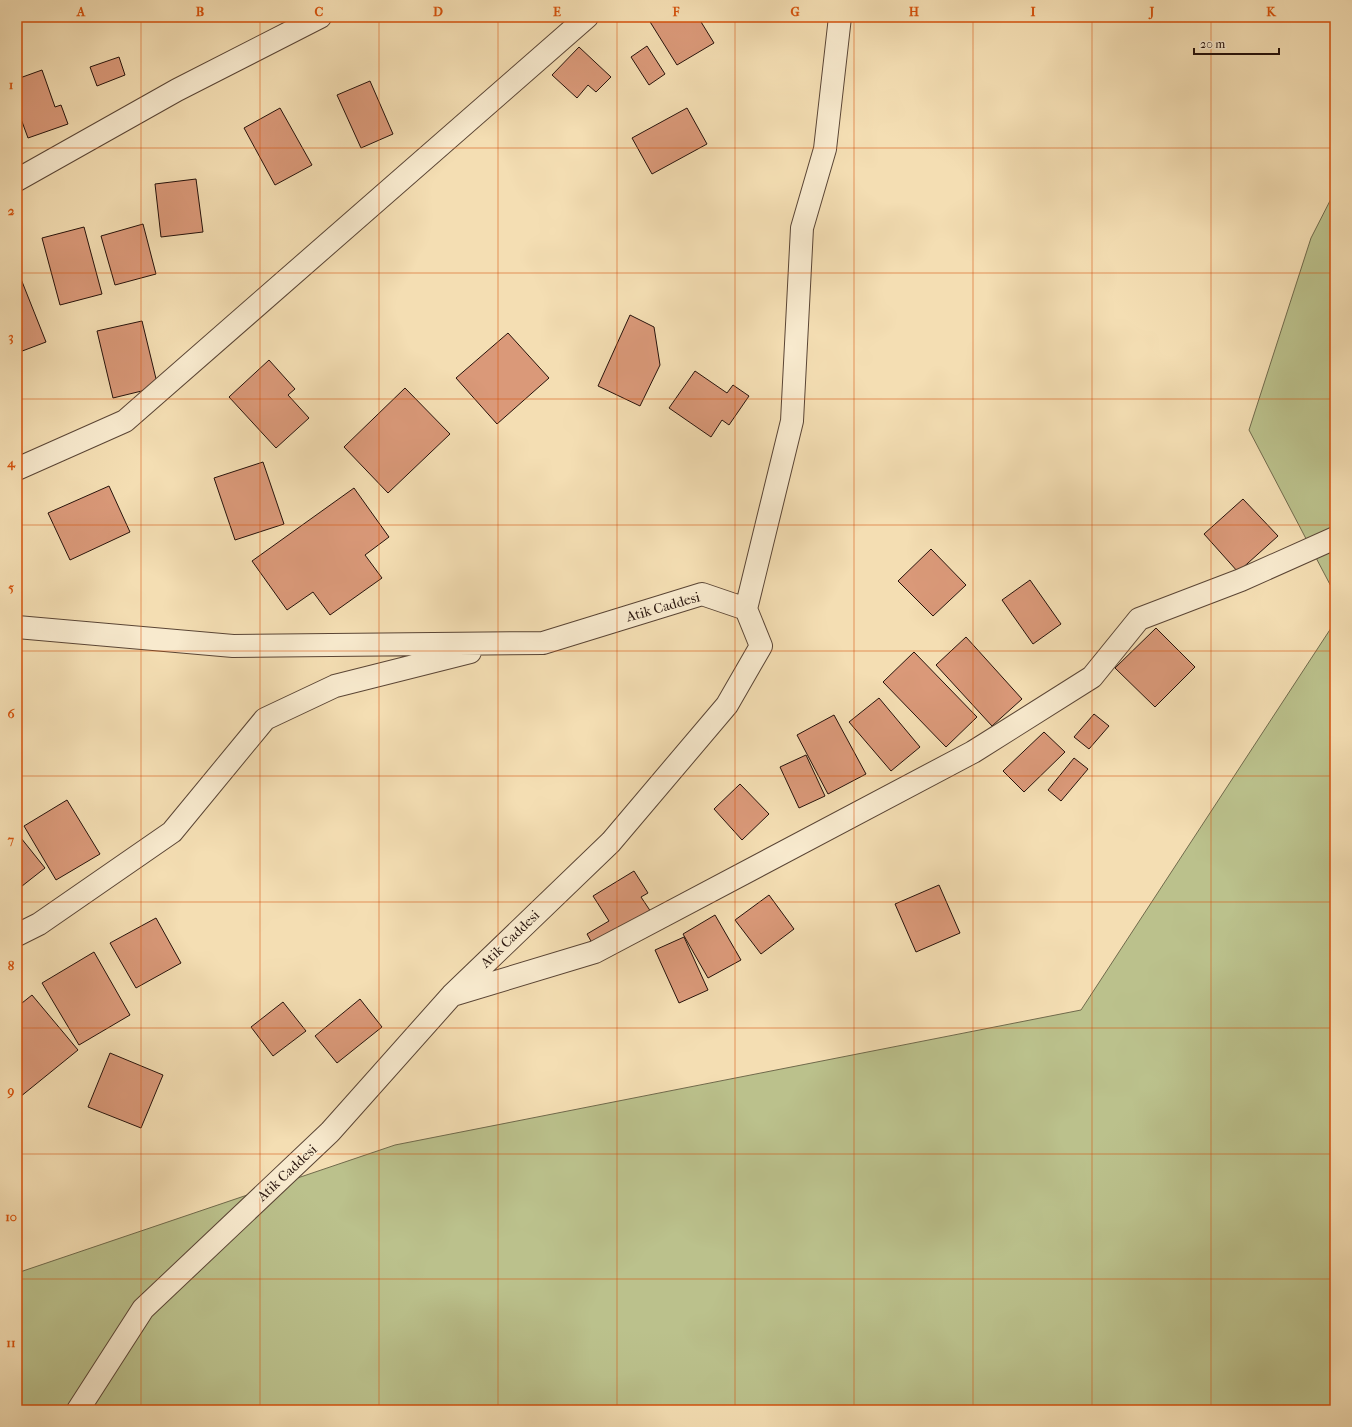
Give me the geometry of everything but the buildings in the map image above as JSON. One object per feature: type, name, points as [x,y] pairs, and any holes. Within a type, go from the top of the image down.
[{"type":"street","points":[[17,180],[177,90],[320,17]]},
{"type":"street","points":[[17,469],[125,420],[587,17]]},
{"type":"street","points":[[746,609],[792,422],[802,228],[825,149],[840,17]]},
{"type":"street","points":[[452,995],[595,952],[974,752],[1092,676],[1139,619],[1241,580],[1335,538]]},
{"type":"street","name":"Atik Caddesi","points":[[78,1410],[143,1309],[330,1132],[452,995],[611,842],[727,706],[761,646],[746,609],[702,594],[542,643],[504,643]]},
{"type":"street","points":[[17,627],[233,646],[504,643]]},
{"type":"street","points":[[17,935],[39,924],[172,832],[265,719],[336,686],[504,643]]},
{"type":"green space","points":[[1335,191],[1335,594],[1249,430],[1311,238]]},
{"type":"green space","points":[[1335,622],[1335,1410],[17,1410],[17,1273],[395,1145],[1081,1010]]}]
